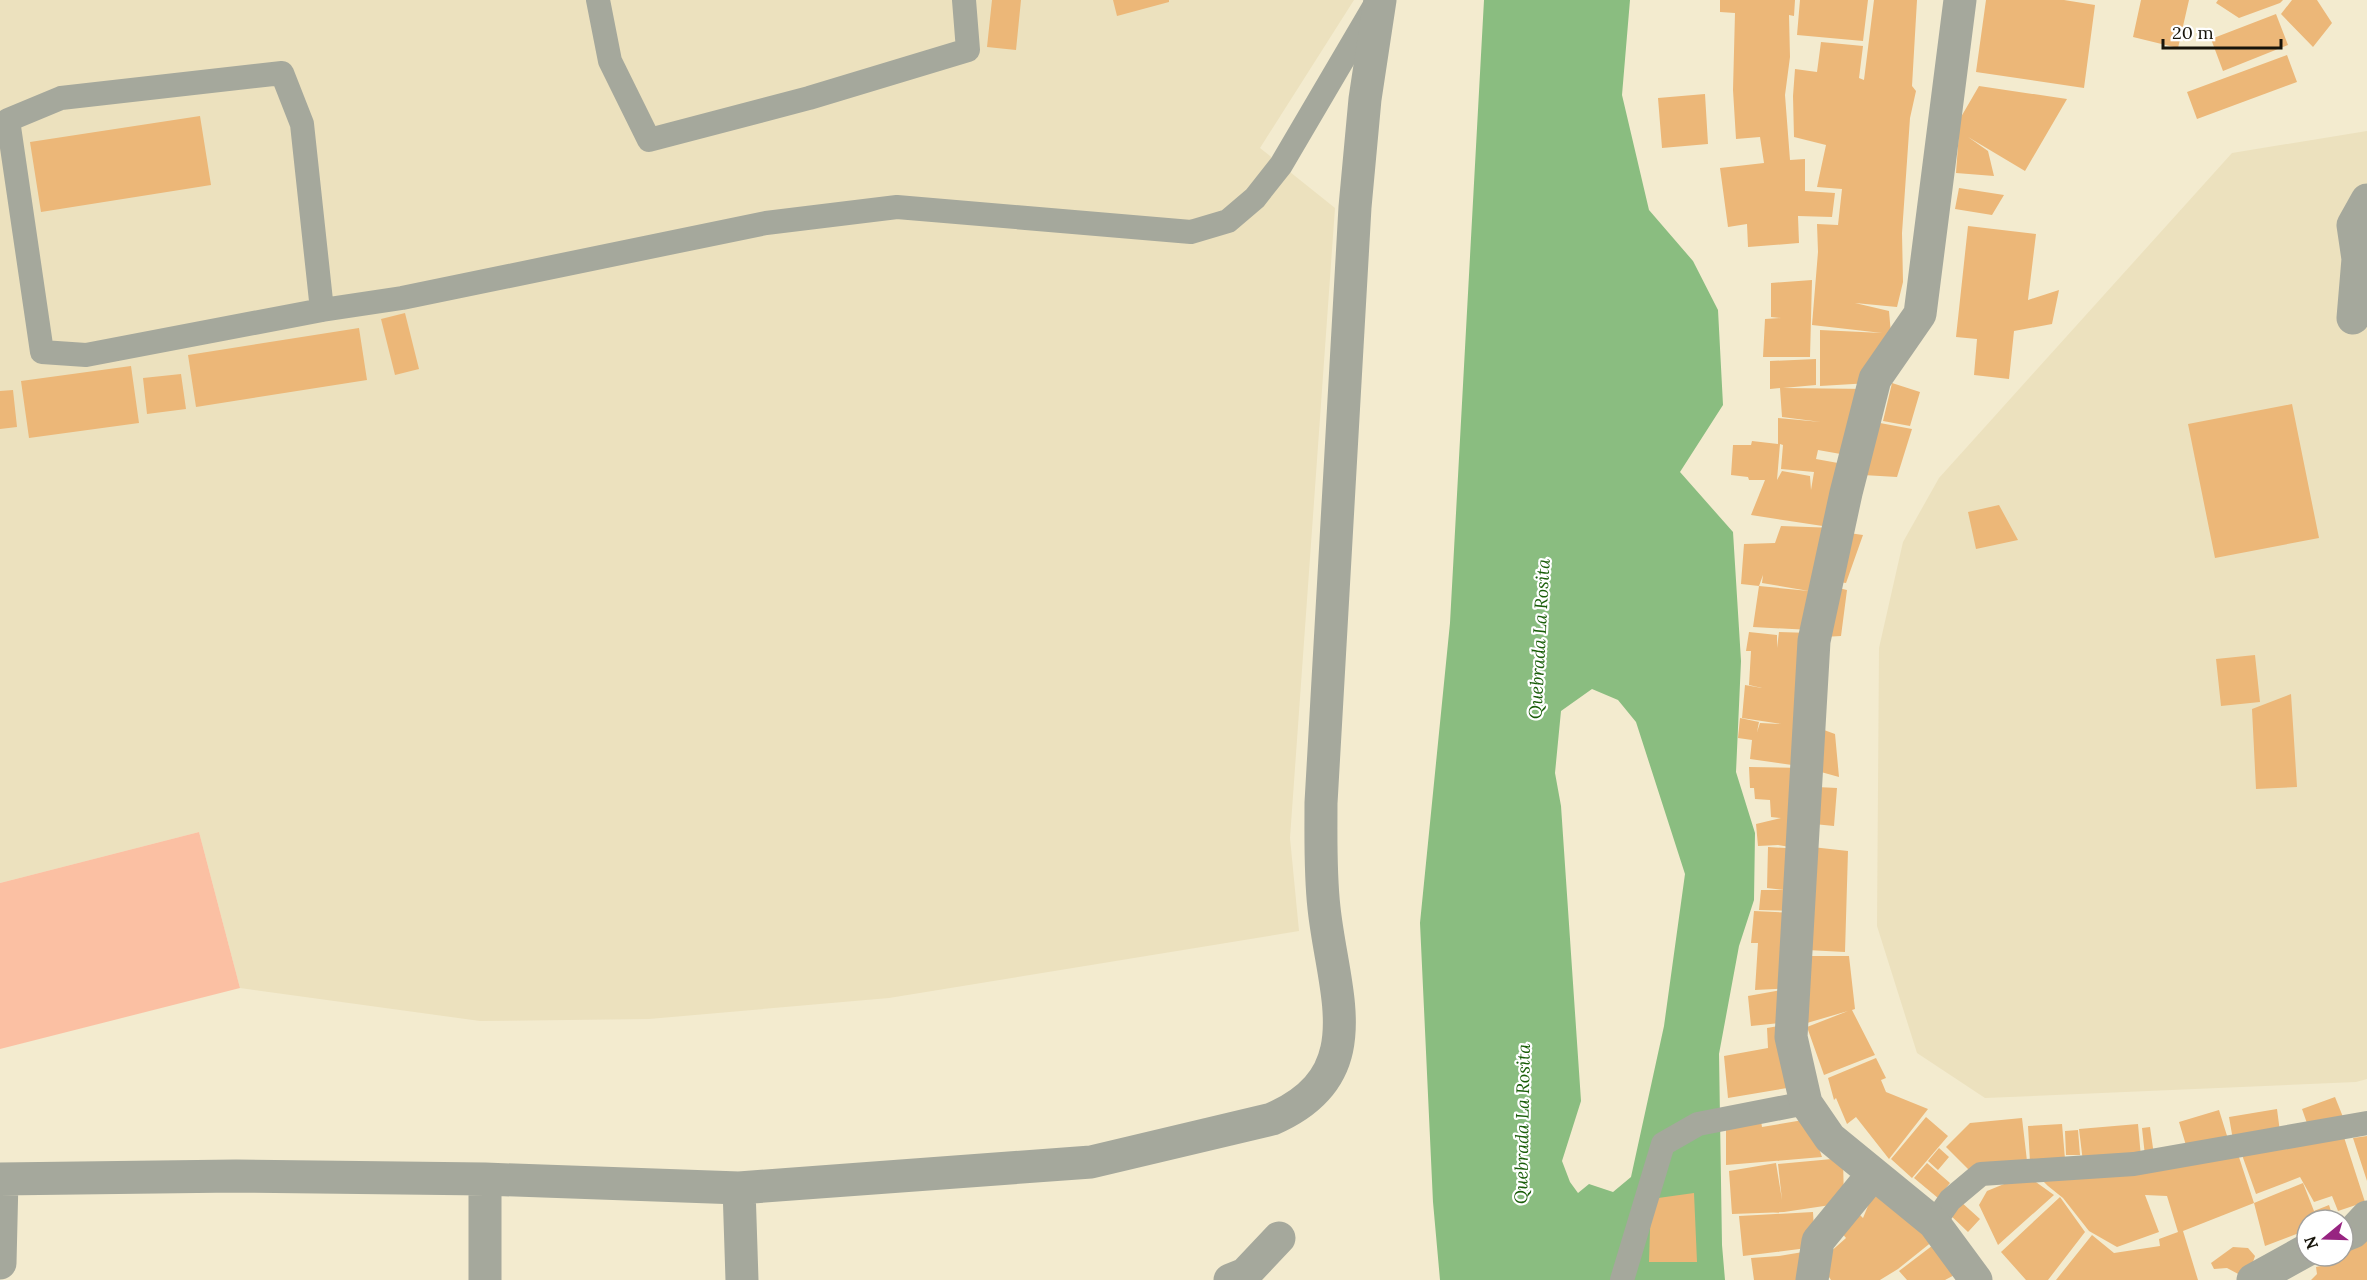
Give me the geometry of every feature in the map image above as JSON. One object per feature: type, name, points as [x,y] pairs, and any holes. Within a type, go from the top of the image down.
[{"type":"street","points":[[0,1263],[1,1179],[236,1176],[485,1179],[739,1188],[1091,1162],[1272,1119],[1294,1109],[1317,1091],[1333,1064],[1340,1034],[1336,987],[1324,907],[1321,803],[1355,207],[1365,99],[1379,0]]},
{"type":"street","points":[[1960,0],[1920,314],[1875,379],[1846,493],[1814,641],[1791,1037],[1806,1103],[1830,1138],[1934,1223],[1976,1280]]},
{"type":"street","points":[[2353,318],[2358,259],[2353,225],[2367,200]]},
{"type":"street","points":[[1812,1280],[1818,1241],[1873,1174]]},
{"type":"street","points":[[485,1179],[485,1280]]},
{"type":"street","points":[[739,1188],[742,1280]]},
{"type":"street","points":[[2355,1230],[2367,1217]]},
{"type":"street","points":[[1230,1280],[1245,1274],[1279,1238]]},
{"type":"street","points":[[2253,1280],[2295,1257]]},
{"type":"lane","points":[[597,0],[610,61],[649,140],[809,98],[968,50],[964,0]]},
{"type":"lane","points":[[322,310],[302,124],[282,72],[61,99],[8,120],[42,352],[86,355],[322,310],[402,298],[766,223],[897,207],[1191,232],[1228,221],[1255,198],[1281,165],[1379,0]]},
{"type":"lane","points":[[1622,1280],[1663,1144],[1698,1124],[1806,1103]]},
{"type":"lane","points":[[1934,1223],[1950,1200],[1981,1174],[2134,1164],[2367,1123]]},
{"type":"shaded area","points":[[0,0],[1354,0],[1260,148],[1335,208],[1290,838],[1299,931],[889,998],[649,1019],[480,1021],[240,988],[199,832],[0,883]]},
{"type":"shaded area","points":[[2367,131],[2367,1079],[2356,1082],[1985,1098],[1917,1053],[1877,926],[1879,648],[1903,542],[1939,478],[2232,153]]},
{"type":"shaded area","points":[[199,832],[240,988],[0,1049],[0,883]]},
{"type":"water","name":"Quebrada La Rosita","points":[[1484,0],[1630,0],[1622,95],[1649,210],[1693,261],[1718,310],[1723,405],[1680,472],[1733,532],[1741,661],[1736,772],[1755,833],[1754,900],[1739,946],[1719,1054],[1722,1245],[1725,1280],[1440,1280],[1433,1202],[1420,923],[1450,623]],"holes":[[[1592,689],[1618,700],[1636,722],[1685,874],[1664,1026],[1631,1177],[1613,1192],[1589,1184],[1578,1193],[1570,1182],[1562,1161],[1581,1101],[1561,806],[1555,773],[1561,711]]]},
{"type":"building","points":[[992,0],[1021,0],[1016,50],[987,47]]},
{"type":"building","points":[[1113,0],[1169,0],[1169,2],[1117,16]]},
{"type":"building","points":[[1720,0],[1795,0],[1794,16],[1789,15],[1790,57],[1785,95],[1790,160],[1805,159],[1805,191],[1835,193],[1832,217],[1798,216],[1799,243],[1748,247],[1747,224],[1728,227],[1720,168],[1764,163],[1760,137],[1736,139],[1733,90],[1735,13],[1720,12]]},
{"type":"building","points":[[1800,0],[1868,0],[1863,41],[1797,35]]},
{"type":"building","points":[[1874,0],[1917,0],[1912,86],[1916,91],[1910,118],[1902,233],[1903,282],[1897,307],[1855,303],[1889,311],[1891,334],[1870,383],[1820,386],[1820,330],[1882,333],[1812,325],[1818,252],[1817,224],[1838,225],[1842,189],[1817,187],[1826,145],[1794,137],[1795,69],[1817,72],[1821,42],[1863,46],[1859,78],[1864,80]]},
{"type":"building","points":[[1986,0],[2064,0],[2095,5],[2084,88],[1976,72]]},
{"type":"building","points":[[2141,0],[2189,0],[2178,48],[2133,37]]},
{"type":"building","points":[[2218,0],[2283,0],[2239,18],[2216,3]]},
{"type":"building","points":[[2292,0],[2317,0],[2332,23],[2313,47],[2281,14]]},
{"type":"building","points":[[2276,14],[2288,45],[2223,71],[2211,39]]},
{"type":"building","points":[[2287,55],[2297,82],[2197,119],[2187,92]]},
{"type":"building","points":[[1979,86],[2067,99],[2025,171],[1968,137],[1988,151],[1994,176],[1956,173],[1959,132],[1954,129]]},
{"type":"building","points":[[1705,94],[1708,144],[1662,148],[1658,98]]},
{"type":"building","points":[[200,116],[211,185],[41,212],[30,142]]},
{"type":"building","points":[[1959,188],[2004,195],[1992,215],[1955,209]]},
{"type":"building","points":[[1968,226],[2036,234],[2028,300],[2059,290],[2052,324],[2014,331],[2009,379],[1974,375],[1977,339],[1956,337]]},
{"type":"building","points":[[1812,280],[1810,357],[1763,357],[1765,319],[1781,318],[1771,317],[1771,283]]},
{"type":"building","points":[[405,313],[419,369],[395,375],[381,319]]},
{"type":"building","points":[[359,328],[367,380],[196,407],[188,355]]},
{"type":"building","points":[[1816,359],[1816,385],[1783,388],[1869,389],[1860,425],[1857,425],[1852,456],[1818,450],[1816,459],[1849,465],[1836,528],[1751,515],[1765,480],[1749,480],[1748,477],[1731,475],[1733,445],[1751,445],[1752,441],[1778,444],[1778,418],[1821,422],[1782,417],[1780,388],[1770,389],[1770,361]],"holes":[[[1780,444],[1783,445],[1781,469],[1814,472],[1811,490],[1810,476],[1782,471],[1777,480]]]},
{"type":"building","points":[[131,366],[139,423],[29,438],[21,381]]},
{"type":"building","points":[[181,374],[186,409],[147,414],[143,378]]},
{"type":"building","points":[[1892,383],[1920,392],[1910,426],[1883,421]]},
{"type":"building","points":[[13,390],[17,427],[0,429],[0,391]]},
{"type":"building","points":[[2292,404],[2319,538],[2215,558],[2188,424]]},
{"type":"building","points":[[1880,423],[1912,429],[1897,477],[1863,475]]},
{"type":"building","points":[[1999,505],[2018,540],[1976,549],[1968,512]]},
{"type":"building","points":[[1781,526],[1836,528],[1821,593],[1815,592],[1811,630],[1753,627],[1759,586],[1741,584],[1744,544],[1775,543]],"holes":[[[1763,575],[1762,583],[1809,591],[1759,586]]]},
{"type":"building","points":[[1842,532],[1863,535],[1846,583],[1832,581]]},
{"type":"building","points":[[1834,587],[1847,590],[1841,636],[1823,637]]},
{"type":"building","points":[[1749,632],[1777,635],[1777,648],[1779,632],[1811,633],[1806,767],[1750,759],[1752,740],[1738,738],[1740,718],[1759,722],[1757,732],[1760,723],[1782,724],[1742,718],[1745,685],[1762,688],[1749,685],[1751,651],[1746,651]]},
{"type":"building","points":[[2255,655],[2260,702],[2221,706],[2216,659]]},
{"type":"building","points":[[2291,694],[2297,787],[2256,789],[2252,709]]},
{"type":"building","points":[[1824,730],[1835,734],[1839,777],[1821,772]]},
{"type":"building","points":[[1749,767],[1805,768],[1802,849],[1778,845],[1758,846],[1756,824],[1781,818],[1771,817],[1770,800],[1755,799],[1754,788],[1750,788]]},
{"type":"building","points":[[1817,787],[1837,788],[1834,826],[1814,824]]},
{"type":"building","points":[[1768,847],[1802,849],[1797,911],[1759,910],[1761,890],[1784,890],[1767,888]]},
{"type":"building","points":[[1812,847],[1848,851],[1845,952],[1807,950]]},
{"type":"building","points":[[1754,911],[1796,913],[1792,988],[1755,990],[1758,943],[1751,943]]},
{"type":"building","points":[[1806,956],[1849,956],[1855,1009],[1852,1010],[1875,1055],[1824,1075],[1807,1027],[1848,1011],[1807,1023]]},
{"type":"building","points":[[1782,990],[1790,1022],[1751,1026],[1748,996]]},
{"type":"building","points":[[1790,1024],[1799,1086],[1728,1098],[1724,1056],[1768,1048],[1767,1028]]},
{"type":"building","points":[[1876,1058],[1886,1078],[1881,1080],[1886,1092],[1928,1109],[1889,1159],[1856,1117],[1847,1124],[1836,1098],[1834,1100],[1828,1078]]},
{"type":"building","points":[[2335,1097],[2343,1117],[2309,1129],[2302,1109]]},
{"type":"building","points":[[2277,1109],[2280,1132],[2233,1140],[2229,1117]]},
{"type":"building","points":[[2219,1110],[2228,1139],[2188,1152],[2179,1122]]},
{"type":"building","points":[[1926,1117],[1948,1136],[1912,1178],[1891,1159]]},
{"type":"building","points":[[2022,1118],[2027,1161],[1973,1174],[1946,1147],[1970,1123]]},
{"type":"building","points":[[1809,1119],[1822,1157],[1726,1165],[1726,1124],[1761,1121],[1762,1127]]},
{"type":"building","points":[[2062,1124],[2065,1159],[2030,1162],[2028,1126]]},
{"type":"building","points":[[2138,1124],[2141,1157],[2083,1162],[2079,1129]]},
{"type":"building","points":[[2150,1127],[2154,1155],[2145,1156],[2142,1128]]},
{"type":"building","points":[[2078,1130],[2080,1155],[2066,1155],[2065,1131]]},
{"type":"building","points":[[2342,1131],[2365,1202],[2347,1208],[2337,1208],[2332,1196],[2314,1202],[2300,1177],[2256,1194],[2242,1155]]},
{"type":"building","points":[[2367,1136],[2367,1181],[2353,1138]]},
{"type":"building","points":[[1939,1148],[1949,1157],[1938,1170],[1928,1161]]},
{"type":"building","points":[[2237,1151],[2254,1203],[2183,1231],[2198,1280],[2056,1280],[2092,1235],[2114,1253],[2160,1246],[2159,1239],[2178,1232],[2167,1196],[2145,1195],[2159,1232],[2117,1247],[2089,1231],[2063,1198],[2038,1176]]},
{"type":"building","points":[[1843,1158],[1844,1203],[1784,1212],[1732,1214],[1729,1171],[1776,1163],[1782,1200],[1778,1164]]},
{"type":"building","points":[[1927,1163],[1950,1183],[1938,1198],[1914,1178]]},
{"type":"building","points":[[2026,1175],[2054,1195],[1998,1245],[1979,1205],[1987,1191]]},
{"type":"building","points":[[1879,1179],[1938,1237],[1898,1269],[1880,1280],[1831,1280],[1819,1262],[1846,1238],[1840,1231],[1858,1213],[1863,1218]]},
{"type":"building","points":[[2303,1183],[2313,1208],[2295,1208],[2295,1235],[2265,1246],[2254,1203]]},
{"type":"building","points":[[1694,1193],[1697,1262],[1649,1262],[1651,1199]]},
{"type":"building","points":[[2060,1197],[2085,1232],[2048,1280],[2026,1280],[2001,1252]]},
{"type":"building","points":[[1960,1201],[1980,1219],[1968,1232],[1948,1213]]},
{"type":"building","points":[[1813,1212],[1815,1247],[1743,1256],[1739,1216]]},
{"type":"building","points":[[2367,1236],[2367,1280],[2311,1280],[2317,1274],[2316,1268],[2355,1268],[2355,1240]]},
{"type":"building","points":[[1941,1239],[1962,1271],[1945,1280],[1907,1280],[1899,1271]]},
{"type":"building","points":[[2233,1247],[2248,1248],[2255,1256],[2251,1268],[2242,1276],[2227,1268],[2214,1269],[2211,1263]]},
{"type":"building","points":[[1809,1251],[1810,1280],[1754,1280],[1751,1258]]}]
